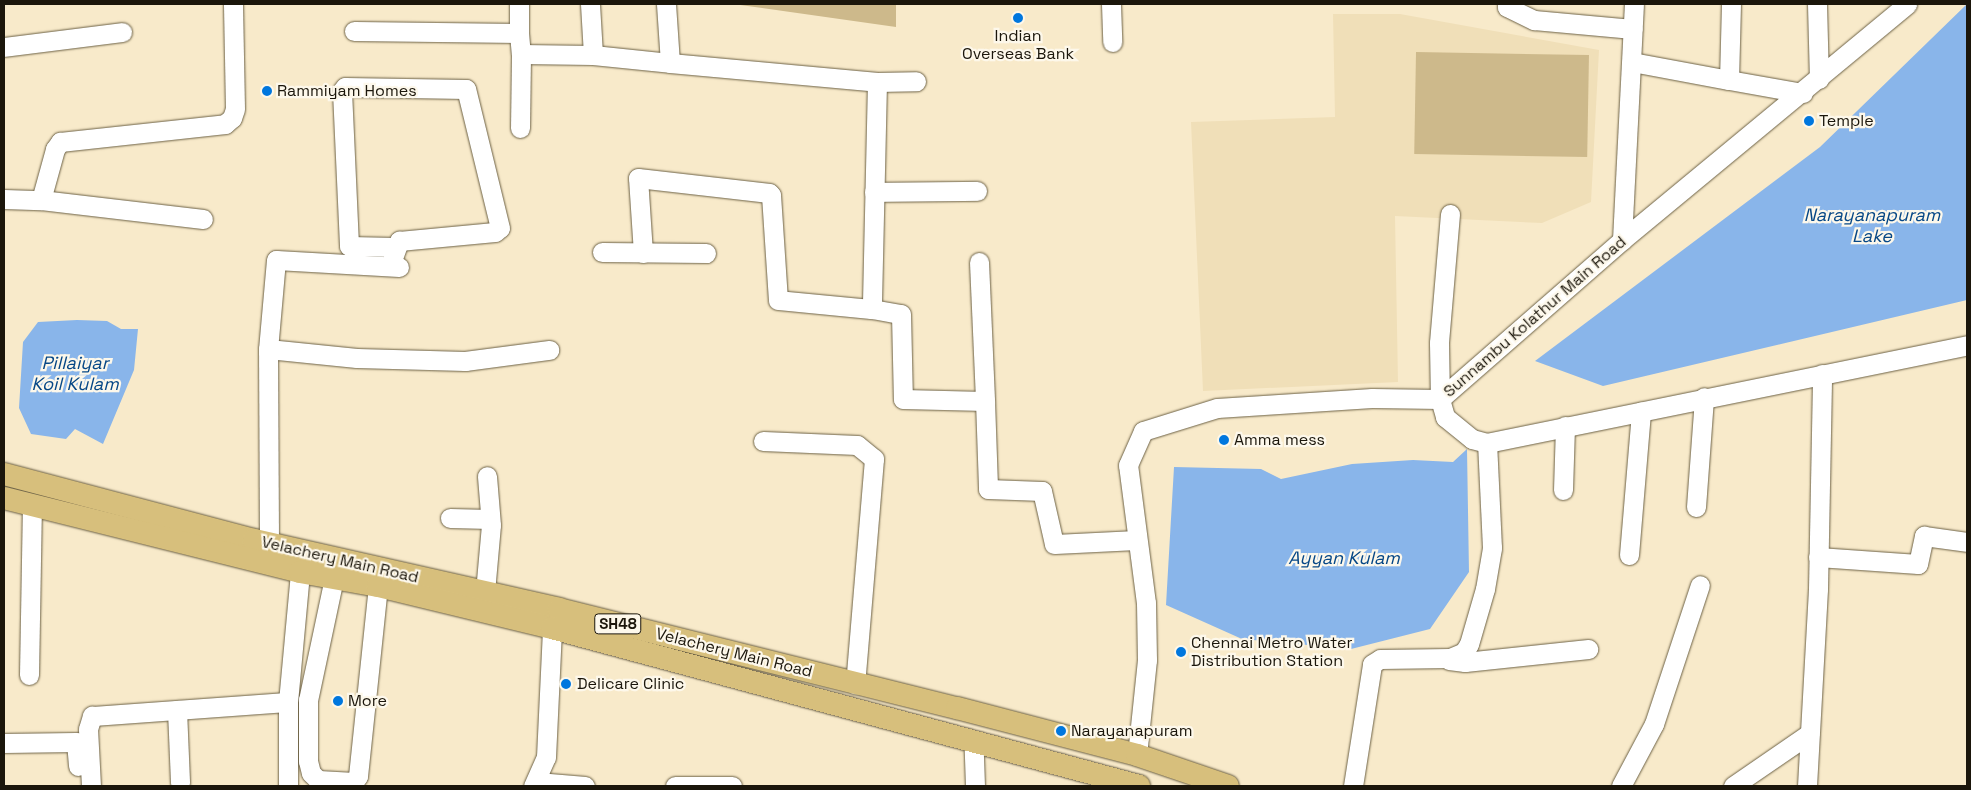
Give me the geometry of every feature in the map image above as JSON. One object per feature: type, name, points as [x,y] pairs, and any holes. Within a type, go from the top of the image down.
[{"type":"main road","name":"Velachery Main Road","points":[[4,474],[268,543],[485,592],[556,619],[978,745],[1138,786]]},
{"type":"main road","name":"Velachery Main Road","points":[[4,498],[300,572],[556,619],[855,684],[1137,755],[1228,786]]},
{"type":"street","points":[[41,200],[55,149],[60,142],[225,124],[232,118],[235,109],[234,4]]},
{"type":"street","points":[[519,4],[521,54],[520,128]]},
{"type":"street","points":[[590,4],[593,55]]},
{"type":"street","points":[[666,4],[670,63]]},
{"type":"street","points":[[1111,4],[1112,42]]},
{"type":"street","points":[[1507,4],[1507,7],[1534,20],[1633,30]]},
{"type":"street","points":[[1622,240],[1634,4]]},
{"type":"street","points":[[1729,80],[1730,4]]},
{"type":"street","points":[[1818,4],[1819,79]]},
{"type":"street","name":"Sunnambu Kolathur Main Road","points":[[1137,755],[1147,660],[1146,603],[1128,465],[1143,431],[1217,408],[1372,398],[1440,399],[1622,240],[1819,79],[1900,7]]},
{"type":"street","points":[[354,31],[519,33]]},
{"type":"street","points":[[4,47],[122,32]]},
{"type":"street","points":[[521,54],[593,55],[876,82],[916,81]]},
{"type":"street","points":[[1632,62],[1802,93]]},
{"type":"street","points":[[872,309],[876,82]]},
{"type":"street","points":[[268,543],[268,348],[276,260],[366,256],[394,247],[399,241],[495,232],[500,228],[466,89],[345,87],[342,91],[349,246],[366,256],[394,267],[394,247]]},
{"type":"street","points":[[643,253],[638,178],[768,193],[771,195],[778,300],[872,309],[901,314],[903,399],[985,401]]},
{"type":"street","points":[[874,192],[978,191]]},
{"type":"street","points":[[4,199],[41,200],[203,219]]},
{"type":"street","points":[[1450,214],[1439,343],[1440,399],[1446,417],[1456,428],[1472,439],[1487,443],[1641,410],[1967,345]]},
{"type":"street","points":[[602,252],[706,253]]},
{"type":"street","points":[[980,262],[988,489],[1042,491],[1054,544],[1137,540]]},
{"type":"street","points":[[268,348],[357,358],[465,361],[548,350]]},
{"type":"street","points":[[1807,786],[1818,557],[1822,374]]},
{"type":"street","points":[[1696,507],[1704,398]]},
{"type":"street","points":[[1629,555],[1641,410]]},
{"type":"street","points":[[1563,490],[1565,426]]},
{"type":"street","points":[[763,441],[857,445],[874,459],[855,684]]},
{"type":"street","points":[[1353,786],[1372,664],[1380,659],[1457,656],[1469,644],[1485,589],[1492,548],[1487,443]]},
{"type":"street","points":[[485,592],[490,519],[488,476]]},
{"type":"street","points":[[29,675],[32,505]]},
{"type":"street","points":[[450,518],[490,519]]},
{"type":"street","points":[[1818,557],[1918,564],[1924,536],[1967,542]]},
{"type":"street","points":[[288,786],[288,702],[300,572]]},
{"type":"street","points":[[334,578],[308,700],[308,761],[310,774],[318,780],[354,782],[358,776],[378,586]]},
{"type":"street","points":[[1620,786],[1654,724],[1700,585]]},
{"type":"street","points":[[556,619],[546,757],[535,784],[585,786]]},
{"type":"street","points":[[1443,658],[1465,662],[1588,648]]},
{"type":"street","points":[[91,786],[88,729],[92,716],[288,702]]},
{"type":"street","points":[[177,710],[180,783]]},
{"type":"street","points":[[1732,786],[1810,733]]},
{"type":"street","points":[[4,743],[76,742],[79,786]]},
{"type":"street","points":[[975,786],[974,750],[978,745]]},
{"type":"street","points":[[675,786],[732,786]]},
{"type":"shaded area","points":[[733,4],[896,4],[896,27]]},
{"type":"shaded area","points":[[1333,14],[1400,14],[1599,50],[1591,202],[1542,223],[1395,216],[1398,382],[1203,391],[1191,122],[1335,117]]},
{"type":"shaded area","points":[[1416,52],[1589,55],[1587,157],[1414,154]]},
{"type":"water","name":"Narayanapuram Lake","points":[[1967,4],[1967,300],[1603,386],[1535,361],[1820,147]]},
{"type":"water","name":"Pillaiyar Koil Kulam","points":[[107,321],[121,329],[138,329],[134,370],[103,444],[75,429],[66,439],[31,434],[19,408],[23,342],[38,322]]},
{"type":"water","name":"Ayyan Kulam","points":[[1467,449],[1469,572],[1430,629],[1351,649],[1242,639],[1166,605],[1174,467],[1261,469],[1281,479],[1352,464],[1413,460],[1453,462]]},
{"type":"place","name":"Indian Overseas Bank","points":[[1018,18]]},
{"type":"place","name":"Rammiyam Homes","points":[[267,91]]},
{"type":"place","name":"Temple","points":[[1809,121]]},
{"type":"place","name":"Amma mess","points":[[1224,440]]},
{"type":"place","name":"Chennai Metro Water Distribution Station","points":[[1181,652]]},
{"type":"place","name":"Delicare Clinic","points":[[566,684]]},
{"type":"place","name":"More","points":[[338,701]]},
{"type":"place","name":"Narayanapuram","points":[[1061,731]]}]
